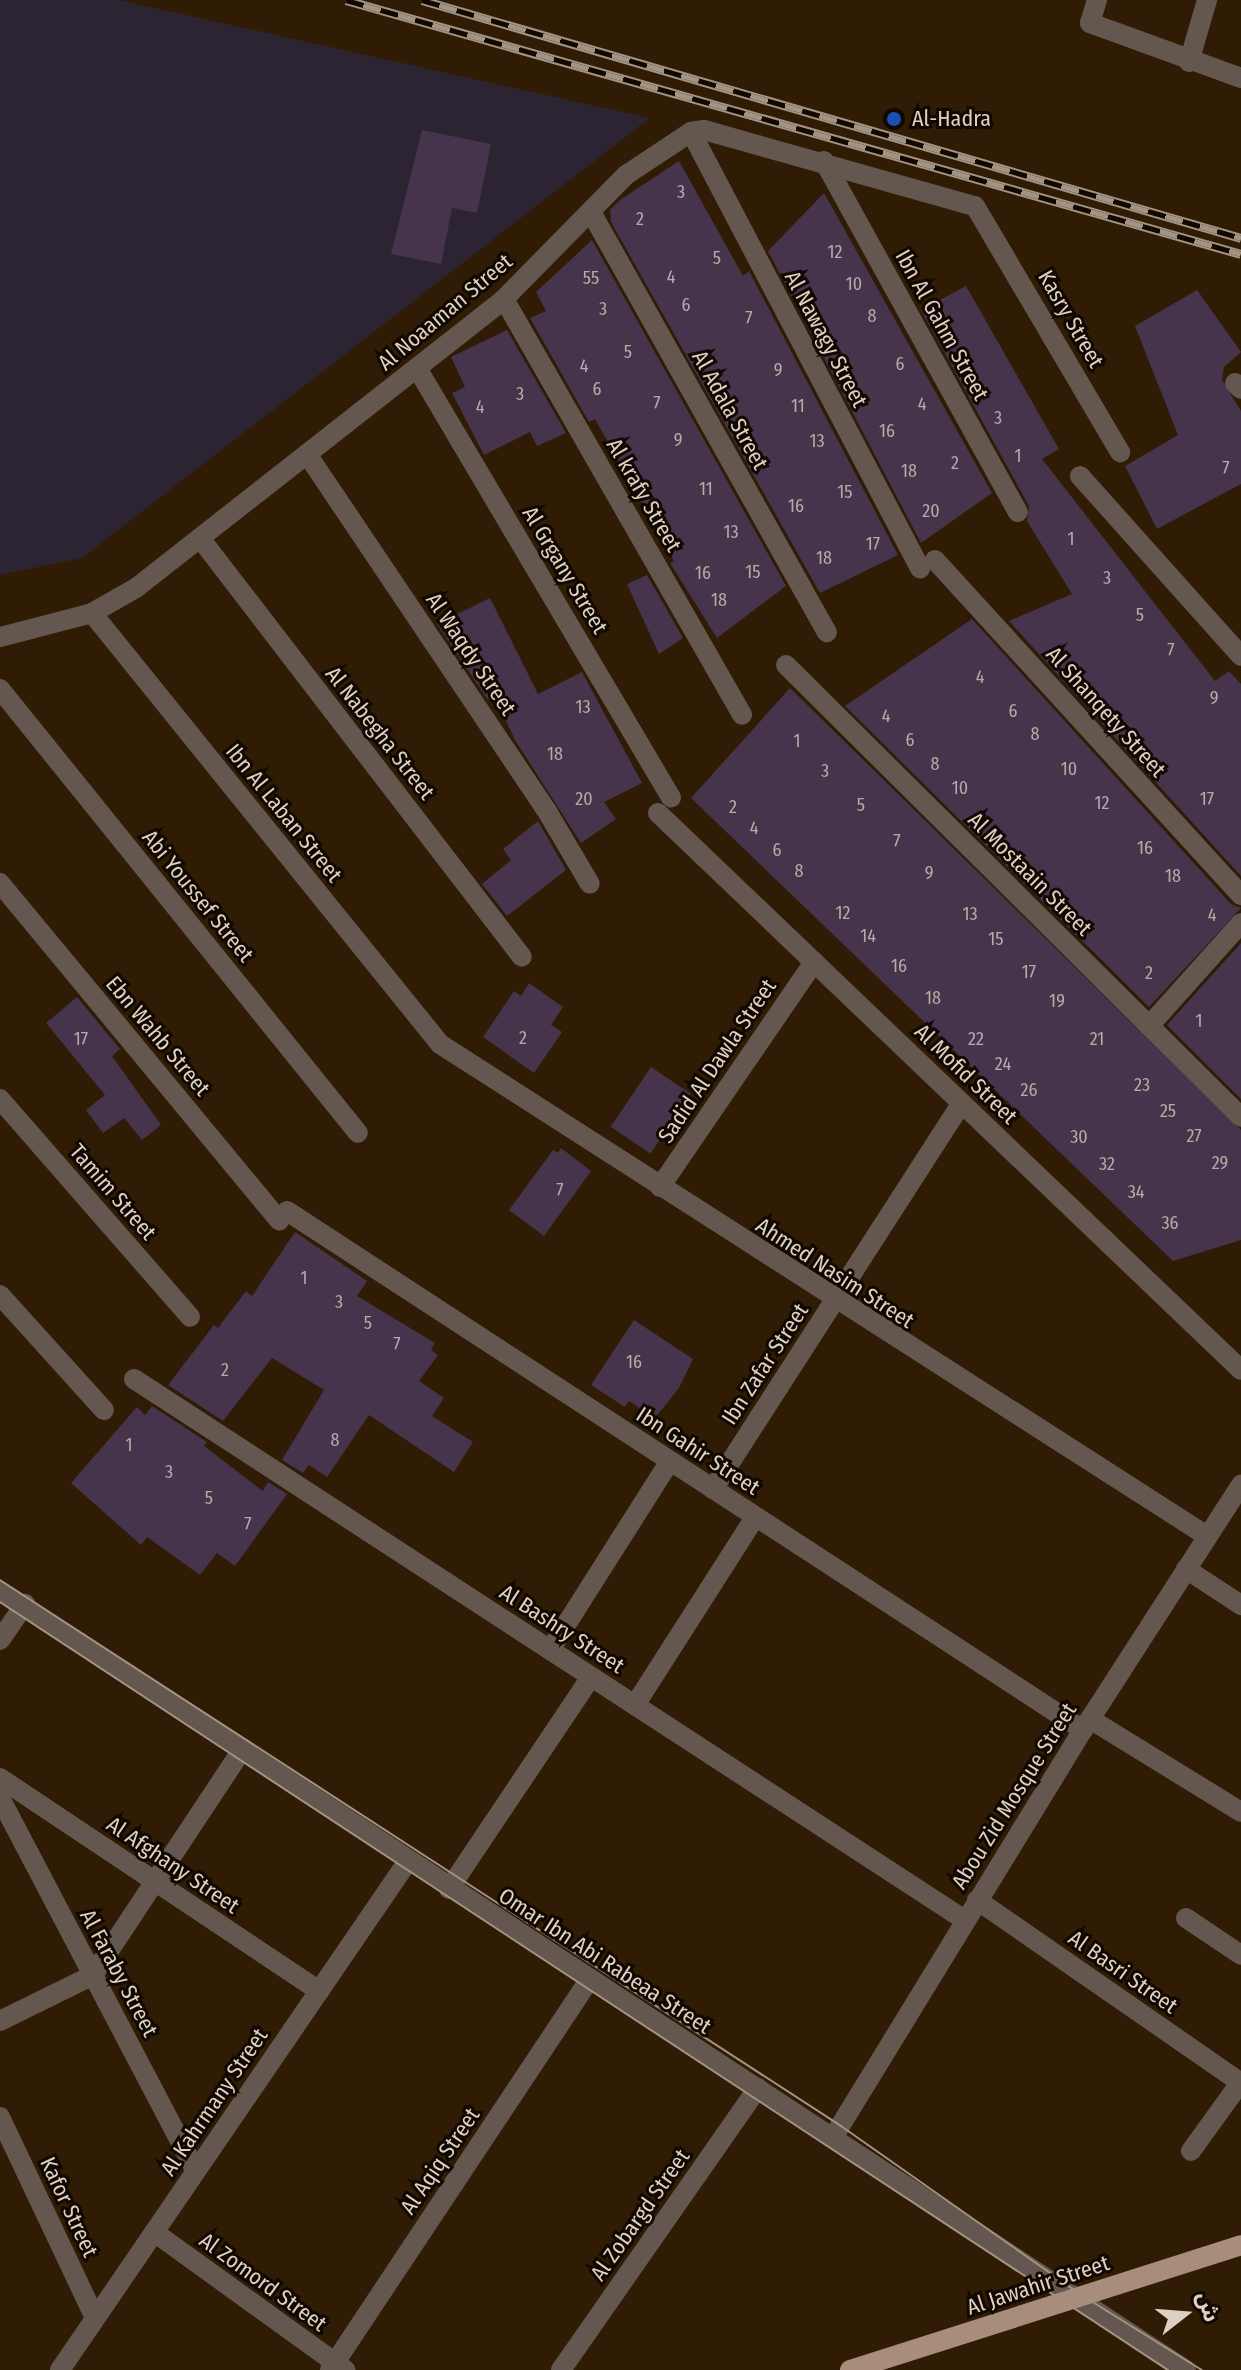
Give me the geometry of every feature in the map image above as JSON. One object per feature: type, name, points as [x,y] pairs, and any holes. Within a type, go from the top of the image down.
[{"type":"main road","name":"Al Jawahir Street","points":[[850,2370],[1241,2245]]},
{"type":"street","points":[[1097,0],[1090,23],[1189,62],[1241,78]]},
{"type":"street","points":[[1189,62],[1207,0]]},
{"type":"street","points":[[691,132],[704,130],[824,161]]},
{"type":"street","name":"Al Noaaman Street","points":[[0,637],[92,613],[136,588],[504,299],[651,154],[691,132]]},
{"type":"street","name":"Al Nawagy Street","points":[[691,132],[928,564]]},
{"type":"street","name":"Kasry Street","points":[[824,161],[980,210],[1120,452]]},
{"type":"street","name":"Ibn Al Gahm Street","points":[[824,161],[1018,512]]},
{"type":"street","name":"Al Adala Street","points":[[591,212],[827,632]]},
{"type":"street","name":"Al krafy Street","points":[[504,299],[742,715]]},
{"type":"street","name":"Al Grgany Street","points":[[417,368],[665,805]]},
{"type":"street","name":"Al Waqdy Street","points":[[307,454],[548,813],[590,884]]},
{"type":"street","points":[[1080,476],[1241,656]]},
{"type":"street","name":"Al Nabegha Street","points":[[200,538],[522,957]]},
{"type":"street","name":"Al Shanqety Street","points":[[928,564],[1241,895]]},
{"type":"street","name":"Ibn Al Laban Street","points":[[92,613],[440,1044]]},
{"type":"street","name":"Al Mostaain Street","points":[[786,665],[1241,1117]]},
{"type":"street","name":"Abi Youssef Street","points":[[0,689],[358,1133]]},
{"type":"street","name":"Al Mofid Street","points":[[665,805],[814,962],[1241,1370]]},
{"type":"street","name":"Ebn Wahb Street","points":[[0,883],[283,1216]]},
{"type":"street","points":[[1149,1026],[1241,923]]},
{"type":"street","name":"Sadid Al Dawla Street","points":[[660,1187],[814,962]]},
{"type":"street","name":"Ahmed Nasim Street","points":[[440,1044],[834,1301],[1207,1536]]},
{"type":"street","name":"Tamim Street","points":[[0,1099],[190,1317]]},
{"type":"street","name":"Ibn Zafar Street","points":[[713,1489],[962,1103]]},
{"type":"street","name":"Ibn Gahir Street","points":[[283,1216],[1086,1724],[1241,1812]]},
{"type":"street","points":[[0,1295],[104,1410]]},
{"type":"street","name":"Al Bashry Street","points":[[134,1379],[965,1920]]},
{"type":"street","points":[[550,1650],[670,1461]]},
{"type":"street","name":"Abou Zid Mosque Street","points":[[834,2136],[1086,1724],[1241,1485]]},
{"type":"street","points":[[635,1705],[755,1517]]},
{"type":"street","points":[[1186,1569],[1241,1605]]},
{"type":"street","name":"Omar Ibn Abi Rabeaa Street","points":[[0,1591],[25,1604],[243,1748],[449,1889],[834,2136],[1072,2300],[1186,2370]]},
{"type":"street","points":[[0,1640],[25,1604]]},
{"type":"street","points":[[449,1889],[591,1677]]},
{"type":"street","points":[[0,2021],[93,1975],[243,1748]]},
{"type":"street","name":"Al Afghany Street","points":[[0,1778],[319,1991]]},
{"type":"street","name":"Al Faraby Street","points":[[0,1798],[196,2171]]},
{"type":"street","name":"Al Kahrmany Street","points":[[60,2370],[408,1861]]},
{"type":"street","name":"Al Basri Street","points":[[977,1900],[1241,2083]]},
{"type":"street","points":[[1186,1918],[1241,1955]]},
{"type":"street","name":"Al Aqiq Street","points":[[336,2368],[590,1979]]},
{"type":"street","points":[[1191,2151],[1241,2083]]},
{"type":"street","name":"Al Zobargd Street","points":[[561,2370],[758,2088]]},
{"type":"street","name":"Kafor Street","points":[[0,2117],[95,2318]]},
{"type":"street","name":"Al Zomord Street","points":[[154,2232],[336,2368]]},
{"type":"shaded area","points":[[0,0],[119,0],[650,118],[82,558],[0,575]]},
{"type":"building","points":[[422,130],[491,144],[477,213],[452,208],[441,264],[391,254]]},
{"type":"building","points":[[679,161],[743,276],[749,271],[898,555],[820,593],[611,222],[610,210],[620,200]]},
{"type":"building","points":[[824,193],[992,493],[921,543],[768,251]]},
{"type":"building","points":[[592,240],[786,586],[717,638],[670,563],[674,561],[595,419],[589,422],[530,318],[546,311],[536,292]]},
{"type":"building","points":[[966,286],[1059,449],[1042,459],[1215,681],[1229,671],[1241,684],[1241,876],[1009,621],[1072,594],[1027,521],[1029,506],[921,310]]},
{"type":"building","points":[[1197,290],[1241,352],[1224,367],[1222,380],[1241,411],[1241,484],[1157,529],[1125,466],[1178,435],[1135,326]]},
{"type":"building","points":[[507,330],[566,433],[537,446],[530,432],[484,455],[452,393],[465,387],[451,357]]},
{"type":"building","points":[[647,575],[683,638],[659,654],[627,584]]},
{"type":"building","points":[[490,598],[538,694],[582,672],[642,783],[604,802],[616,819],[581,843],[515,740],[494,696],[488,700],[437,624]]},
{"type":"building","points":[[972,619],[1231,904],[1241,908],[1149,1007],[845,706]]},
{"type":"building","points":[[790,688],[1241,1130],[1241,1240],[1173,1261],[691,798]]},
{"type":"building","points":[[538,821],[566,870],[507,916],[482,884],[511,860],[503,849]]},
{"type":"building","points":[[1241,943],[1241,1099],[1167,1025]]},
{"type":"building","points":[[529,983],[563,1007],[551,1025],[562,1032],[534,1073],[483,1037],[514,991],[521,996]]},
{"type":"building","points":[[77,997],[120,1049],[112,1056],[161,1125],[142,1140],[124,1118],[103,1133],[86,1110],[105,1095],[46,1023]]},
{"type":"building","points":[[651,1067],[691,1094],[651,1154],[611,1127]]},
{"type":"building","points":[[561,1148],[591,1171],[544,1236],[509,1210],[553,1150],[558,1153]]},
{"type":"building","points":[[295,1232],[367,1281],[357,1296],[435,1343],[431,1350],[438,1355],[419,1381],[444,1398],[432,1416],[473,1442],[454,1472],[369,1415],[327,1477],[309,1465],[303,1473],[282,1460],[324,1390],[272,1358],[223,1421],[168,1385],[214,1325],[218,1328],[246,1291],[252,1296]]},
{"type":"building","points":[[634,1320],[693,1359],[679,1388],[655,1418],[629,1401],[625,1407],[591,1385]]},
{"type":"building","points":[[152,1406],[207,1442],[204,1446],[263,1491],[268,1482],[287,1494],[235,1566],[217,1553],[200,1575],[147,1537],[141,1545],[71,1483],[137,1407],[145,1415]]},
{"type":"tram line","points":[[0,1580],[841,2126],[1083,2296],[1202,2370]]},
{"type":"tram line","points":[[0,1602],[1168,2370]]},
{"type":"railway","points":[[346,0],[1241,254]]},
{"type":"railway","points":[[422,0],[1241,238]]},
{"type":"place","name":"Al-Hadra","points":[[894,119]]}]
